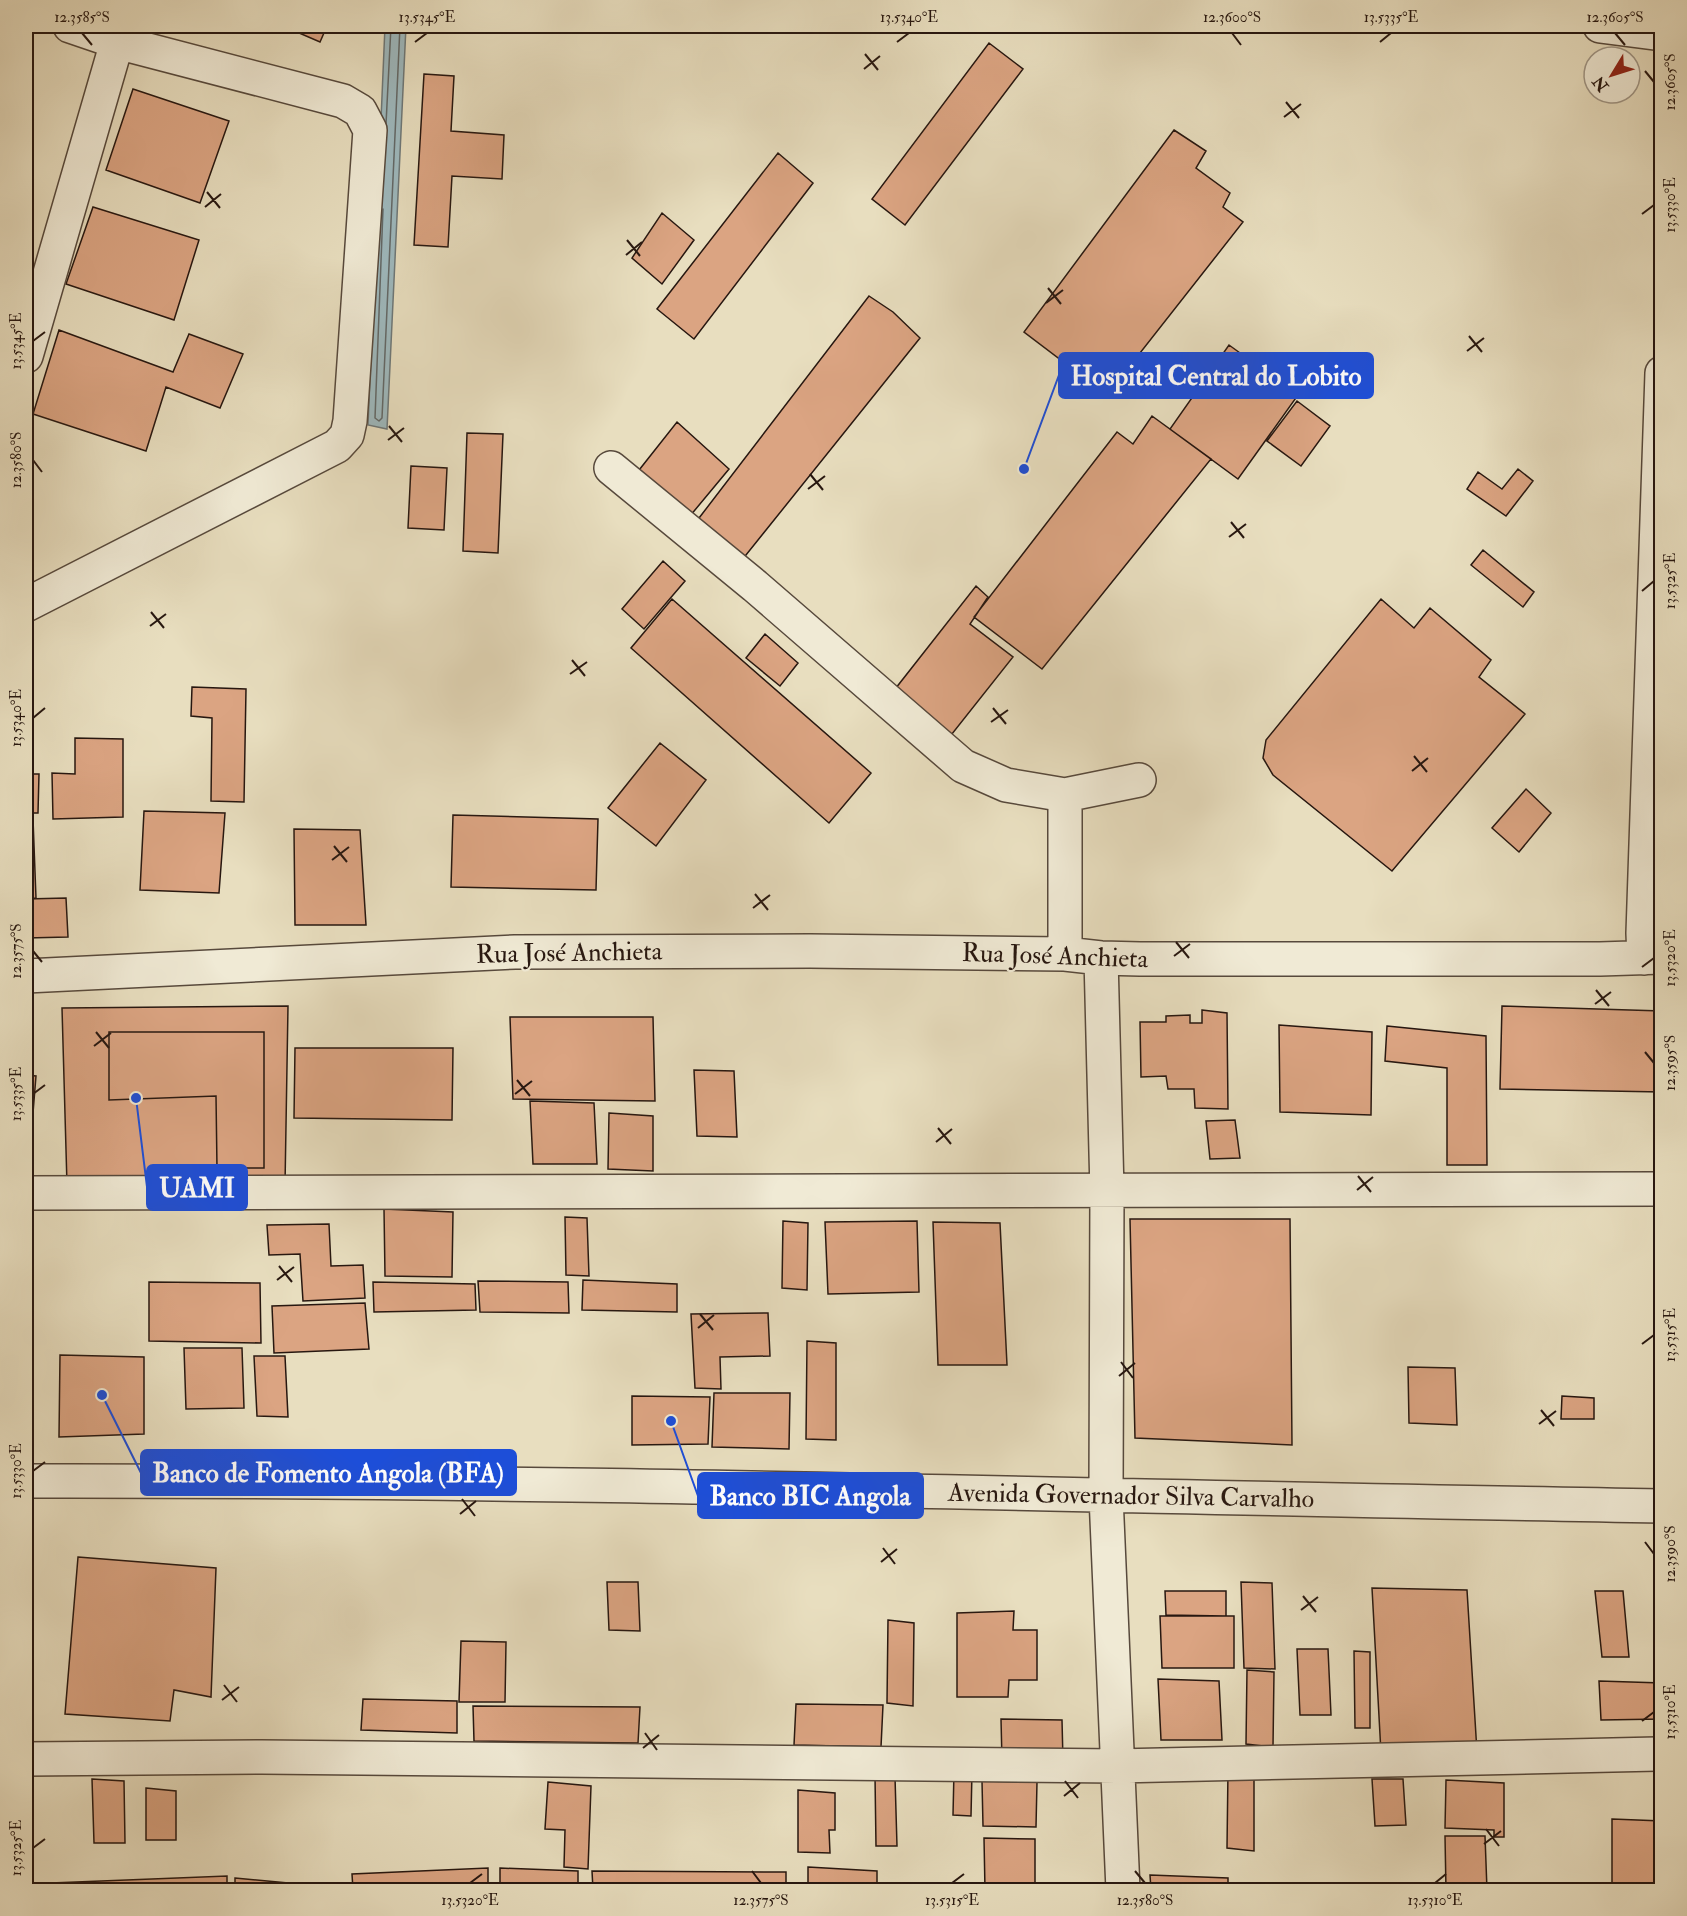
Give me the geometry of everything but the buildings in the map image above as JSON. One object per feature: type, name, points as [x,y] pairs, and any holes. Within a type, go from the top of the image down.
[{"type":"street","points":[[26,605],[338,446],[347,435],[350,421],[370,130],[360,111],[344,101],[117,42],[70,26]]},
{"type":"street","points":[[1600,26],[1662,34]]},
{"type":"street","points":[[26,356],[117,42]]},
{"type":"street","name":"Rua José Anchieta","points":[[26,976],[515,952],[810,951],[1065,954],[1101,958],[1653,958],[1643,933],[1662,373]]},
{"type":"street","points":[[611,468],[755,586],[963,766],[1006,785],[1065,795],[1139,780]]},
{"type":"street","points":[[1065,795],[1065,954]]},
{"type":"street","points":[[1101,958],[1107,1191],[1106,1496],[1122,1890]]},
{"type":"street","points":[[26,1193],[1662,1189]]},
{"type":"street","name":"Avenida Governador Silva Carvalho","points":[[26,1481],[266,1480],[850,1489],[1662,1506]]},
{"type":"street","points":[[26,1760],[262,1757],[1117,1766],[1657,1754]]},
{"type":"water","points":[[385,26],[406,26],[387,429],[368,425]]},
{"type":"place","name":"Hospital Central do Lobito","points":[[1024,469]]},
{"type":"place","name":"UAMI","points":[[136,1098]]},
{"type":"place","name":"Banco de Fomento Angola (BFA)","points":[[102,1395]]},
{"type":"place","name":"Banco BIC Angola","points":[[671,1421]]}]
